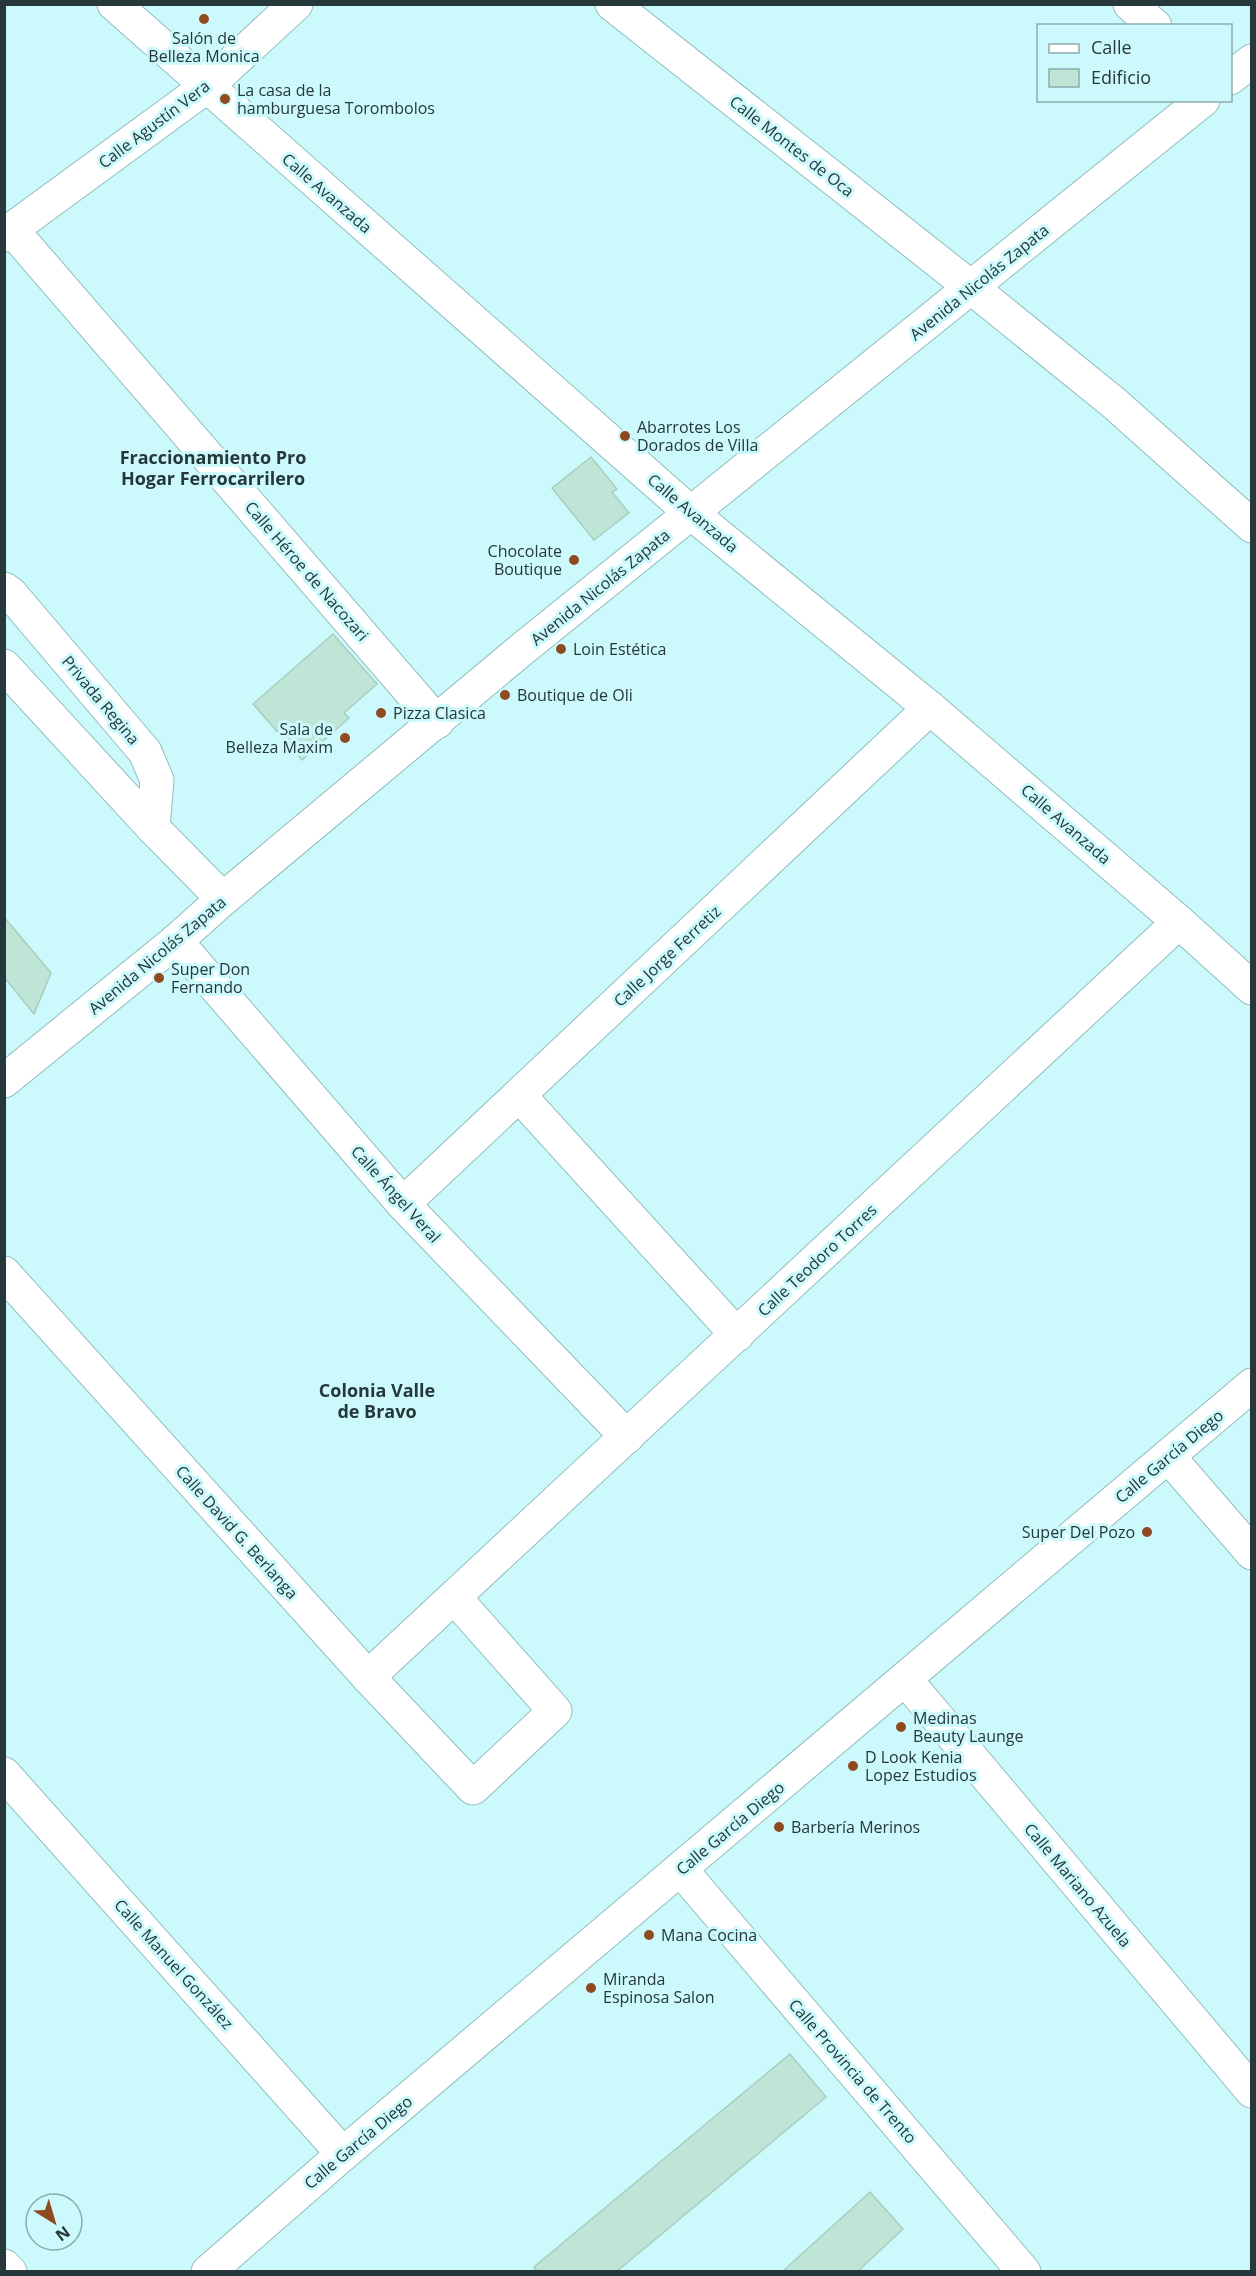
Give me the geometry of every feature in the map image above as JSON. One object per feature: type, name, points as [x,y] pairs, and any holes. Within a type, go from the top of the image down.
[{"type":"street","name":"Calle Avanzada","points":[[114,4],[691,513],[930,708],[1179,922],[1251,988]]},
{"type":"street","name":"Calle Agustín Vera","points":[[8,233],[206,87],[296,4]]},
{"type":"street","name":"Calle Montes de Oca","points":[[612,4],[1114,403],[1251,526]]},
{"type":"street","points":[[1130,4],[1153,24]]},
{"type":"street","points":[[1232,76],[1251,61]]},
{"type":"street","name":"Avenida Nicolás Zapata","points":[[4,1082],[176,941],[223,899],[521,650],[1201,102]]},
{"type":"street","name":"Calle Héroe de Nacozari","points":[[8,233],[437,722]]},
{"type":"street","name":"Privada Regina","points":[[4,589],[11,594],[145,752],[157,780],[153,828]]},
{"type":"street","points":[[4,666],[153,828],[223,899]]},
{"type":"street","name":"Calle Jorge Ferretiz","points":[[403,1204],[930,708]]},
{"type":"street","name":"Calle Teodoro Torres","points":[[368,1677],[1179,922]]},
{"type":"street","name":"Calle Ángel Veral","points":[[176,941],[403,1204],[627,1437]]},
{"type":"street","points":[[519,1095],[737,1335]]},
{"type":"street","name":"Calle David G. Berlanga","points":[[4,1273],[368,1677],[473,1788],[555,1711],[454,1597]]},
{"type":"street","name":"Calle García Diego","points":[[208,2271],[1251,1385]]},
{"type":"street","points":[[1168,1456],[1251,1553]]},
{"type":"street","name":"Calle Mariano Azuela","points":[[905,1679],[1251,2091]]},
{"type":"street","name":"Calle Manuel González","points":[[4,1774],[344,2154]]},
{"type":"street","name":"Calle Provincia de Trento","points":[[681,1870],[1024,2271]]},
{"type":"street","points":[[4,2266],[10,2271]]},
{"type":"building","points":[[591,457],[617,489],[612,492],[629,513],[594,540],[552,488]]},
{"type":"building","points":[[333,634],[377,684],[344,713],[349,718],[302,760],[253,704]]},
{"type":"building","points":[[4,917],[51,973],[34,1014],[4,977]]},
{"type":"building","points":[[790,2054],[826,2097],[616,2272],[537,2272],[534,2267]]},
{"type":"building","points":[[870,2192],[903,2229],[857,2272],[782,2272]]},
{"type":"place","name":"Salón de Belleza Monica","points":[[204,19]]},
{"type":"place","name":"La casa de la hamburguesa Torombolos","points":[[225,99]]},
{"type":"place","name":"Abarrotes Los Dorados de Villa","points":[[625,436]]},
{"type":"place","name":"Chocolate Boutique","points":[[574,560]]},
{"type":"place","name":"Loin Estética","points":[[561,649]]},
{"type":"place","name":"Boutique de Oli","points":[[505,695]]},
{"type":"place","name":"Pizza Clasica","points":[[381,713]]},
{"type":"place","name":"Sala de Belleza Maxim","points":[[345,738]]},
{"type":"place","name":"Super Don Fernando","points":[[159,978]]},
{"type":"place","name":"Super Del Pozo","points":[[1147,1532]]},
{"type":"place","name":"Medinas Beauty Launge","points":[[901,1727]]},
{"type":"place","name":"D Look Kenia Lopez Estudios","points":[[853,1766]]},
{"type":"place","name":"Barbería Merinos","points":[[779,1827]]},
{"type":"place","name":"Mana Cocina","points":[[649,1935]]},
{"type":"place","name":"Miranda Espinosa Salon","points":[[591,1988]]},
{"type":"district","name":"Fraccionamiento Pro Hogar Ferrocarrilero","points":[[213,467]]},
{"type":"district","name":"Colonia Valle de Bravo","points":[[377,1400]]}]
